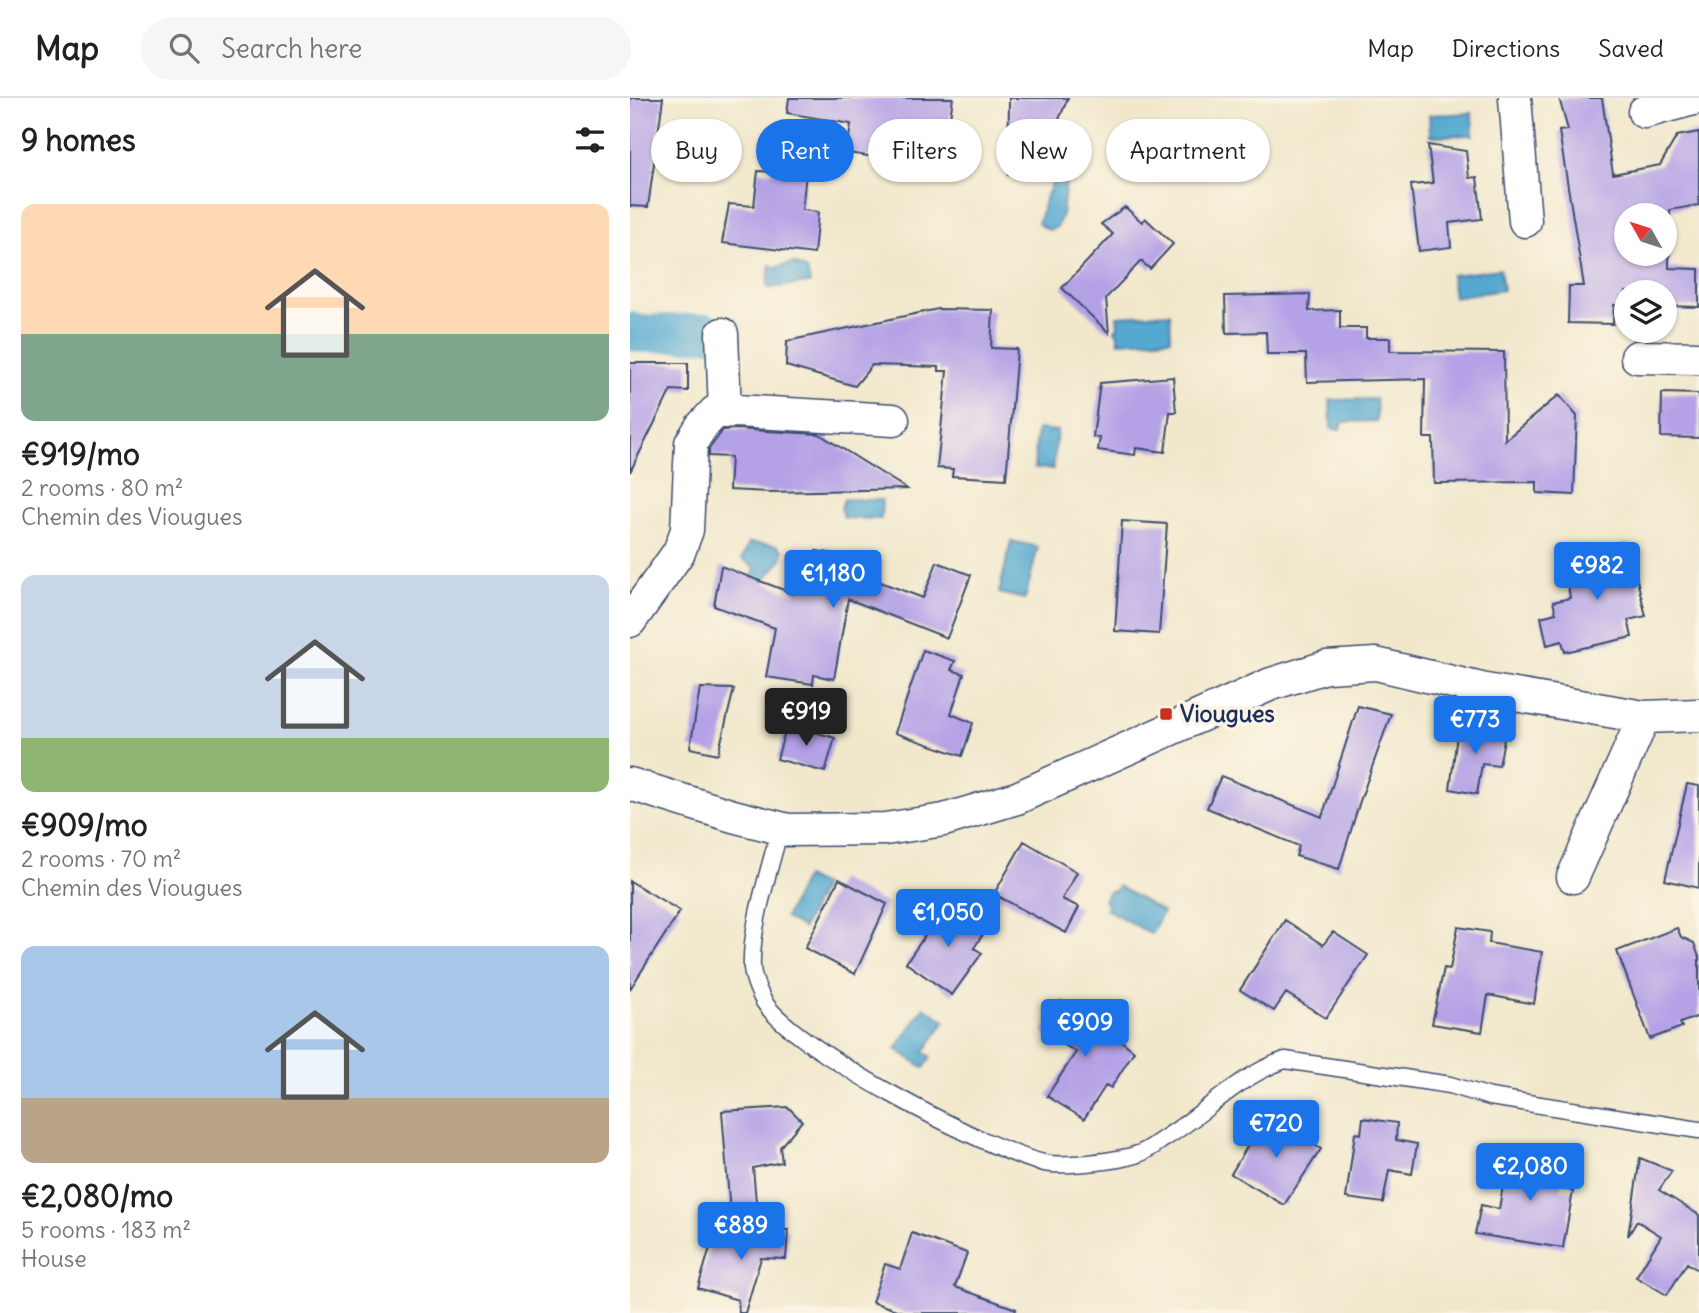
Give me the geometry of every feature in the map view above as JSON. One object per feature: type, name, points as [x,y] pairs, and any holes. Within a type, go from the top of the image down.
[{"type":"street","points":[[1515,98],[1525,220]]},
{"type":"street","points":[[1644,112],[1697,98]]},
{"type":"street","points":[[722,334],[725,412]]},
{"type":"street","points":[[1637,357],[1699,358]]},
{"type":"street","points":[[630,621],[678,552],[687,530],[691,443],[715,412],[893,420]]},
{"type":"street","points":[[630,783],[780,828],[885,829],[944,820],[1017,799],[1271,684],[1326,667],[1376,664],[1486,690],[1644,717],[1699,715]]},
{"type":"street","points":[[1573,877],[1644,717]]},
{"type":"lane","points":[[780,828],[755,930],[752,970],[763,1001],[786,1026],[817,1049],[897,1097],[995,1146],[1045,1163],[1094,1162],[1139,1154],[1184,1126],[1261,1068],[1285,1060],[1450,1085],[1490,1097],[1699,1130]]},
{"type":"water","points":[[1472,113],[1473,135],[1430,136],[1429,115]]},
{"type":"water","points":[[1053,182],[1066,182],[1062,214],[1057,227],[1049,230],[1038,224]]},
{"type":"water","points":[[793,263],[807,270],[810,283],[769,288],[767,286],[770,265],[775,268]]},
{"type":"water","points":[[1500,269],[1503,290],[1454,297],[1451,275]]},
{"type":"water","points":[[1170,313],[1171,339],[1119,342],[1115,330],[1118,326],[1117,316]]},
{"type":"water","points":[[1376,399],[1377,421],[1343,422],[1339,430],[1331,428],[1330,400]]},
{"type":"water","points":[[1037,429],[1057,431],[1053,469],[1034,468]]},
{"type":"water","points":[[844,499],[882,500],[881,519],[844,518],[841,508]]},
{"type":"water","points":[[1011,541],[1038,547],[1025,599],[999,593]]},
{"type":"water","points":[[749,543],[777,545],[783,550],[782,559],[761,584],[751,577],[756,568],[742,559]]},
{"type":"water","points":[[805,877],[823,886],[803,928],[785,918]]},
{"type":"water","points":[[1118,886],[1163,912],[1151,934],[1106,909],[1104,900],[1109,891],[1115,891]]},
{"type":"water","points":[[924,1007],[945,1021],[924,1052],[931,1057],[924,1068],[896,1049]]},
{"type":"building","points":[[630,98],[663,98],[660,119],[651,119],[651,182],[648,207],[630,206]]},
{"type":"building","points":[[789,98],[953,98],[950,119],[868,119],[868,156],[854,154],[854,119],[822,119],[787,113]]},
{"type":"building","points":[[1009,98],[1068,98],[1059,119],[1009,119]]},
{"type":"building","points":[[1559,98],[1602,98],[1613,174],[1660,165],[1677,136],[1699,132],[1699,205],[1677,209],[1677,203],[1614,203],[1614,266],[1699,269],[1699,307],[1677,306],[1677,280],[1614,280],[1613,324],[1568,323],[1569,286],[1584,286],[1559,131],[1568,130]]},
{"type":"building","points":[[1428,145],[1466,151],[1469,178],[1477,177],[1482,219],[1449,223],[1451,247],[1419,251],[1411,185],[1433,183]]},
{"type":"building","points":[[757,182],[805,182],[802,210],[818,212],[814,254],[722,243],[729,204],[754,206]]},
{"type":"building","points":[[1125,207],[1142,222],[1145,218],[1173,244],[1150,269],[1141,261],[1106,298],[1109,333],[1062,288],[1113,234],[1101,224]]},
{"type":"building","points":[[1310,294],[1309,311],[1340,310],[1340,328],[1366,328],[1366,338],[1390,338],[1390,351],[1504,352],[1505,440],[1559,395],[1577,416],[1574,495],[1537,493],[1537,482],[1434,483],[1433,438],[1424,438],[1425,379],[1307,382],[1306,354],[1267,354],[1266,332],[1226,333],[1225,296]]},
{"type":"building","points":[[938,309],[993,310],[991,348],[1017,349],[1006,479],[952,476],[953,469],[937,468],[947,371],[939,371],[939,367],[872,365],[855,386],[786,366],[787,341]]},
{"type":"building","points":[[630,363],[688,363],[688,391],[671,390],[630,472]]},
{"type":"building","points":[[1173,377],[1176,412],[1170,412],[1165,452],[1136,448],[1135,455],[1098,450],[1100,438],[1093,437],[1100,383]]},
{"type":"building","points":[[1662,393],[1699,394],[1699,438],[1661,437]]},
{"type":"building","points":[[723,430],[819,434],[907,489],[769,492],[729,490],[731,457],[709,456],[709,449]]},
{"type":"building","points":[[1122,521],[1167,524],[1159,634],[1115,631]]},
{"type":"building","points":[[1628,544],[1646,616],[1628,620],[1632,637],[1565,652],[1562,641],[1547,645],[1541,617],[1556,613],[1553,602],[1570,598],[1568,585],[1572,584],[1567,566],[1599,557],[1597,551]]},
{"type":"building","points":[[816,551],[870,559],[867,577],[923,598],[937,562],[971,575],[947,638],[848,599],[834,679],[814,675],[813,684],[766,677],[775,628],[714,606],[721,566],[794,594],[795,588],[808,590]]},
{"type":"building","points":[[923,650],[955,661],[951,670],[964,674],[951,714],[973,723],[962,756],[895,733]]},
{"type":"building","points":[[700,688],[734,689],[718,754],[690,748]]},
{"type":"building","points":[[1358,706],[1391,714],[1339,869],[1296,856],[1299,846],[1207,808],[1221,776],[1322,817]]},
{"type":"building","points":[[787,724],[835,738],[825,772],[777,759]]},
{"type":"building","points":[[1458,727],[1506,728],[1499,766],[1482,764],[1477,794],[1450,789]]},
{"type":"building","points":[[1687,784],[1699,786],[1699,888],[1665,880]]},
{"type":"building","points":[[1024,841],[1077,872],[1062,899],[1079,907],[1066,933],[994,894]]},
{"type":"building","points":[[839,879],[887,904],[855,974],[805,948]]},
{"type":"building","points":[[630,881],[680,911],[630,989]]},
{"type":"building","points":[[952,897],[983,934],[974,948],[982,953],[952,995],[906,963]]},
{"type":"building","points":[[1285,920],[1323,945],[1333,932],[1368,955],[1326,1018],[1286,993],[1274,1011],[1240,990]]},
{"type":"building","points":[[1458,927],[1490,932],[1489,943],[1542,952],[1534,1004],[1488,995],[1482,1032],[1432,1024],[1444,968],[1450,969]]},
{"type":"building","points":[[1677,928],[1681,937],[1694,943],[1699,957],[1699,1016],[1680,1023],[1682,1027],[1650,1039],[1617,951]]},
{"type":"building","points":[[1062,1001],[1101,1025],[1134,1051],[1111,1088],[1106,1085],[1084,1119],[1047,1096],[1076,1052],[1043,1032]]},
{"type":"building","points":[[788,1107],[802,1121],[780,1147],[782,1162],[753,1168],[758,1224],[731,1226],[722,1111]]},
{"type":"building","points":[[1266,1115],[1321,1149],[1284,1205],[1231,1174]]},
{"type":"building","points":[[1363,1118],[1397,1123],[1396,1140],[1417,1144],[1412,1174],[1389,1170],[1383,1203],[1346,1198],[1355,1133],[1361,1134]]},
{"type":"building","points":[[1509,1151],[1566,1160],[1561,1189],[1573,1191],[1563,1248],[1475,1234],[1481,1205],[1499,1209]]},
{"type":"building","points":[[1640,1158],[1672,1171],[1659,1190],[1699,1215],[1699,1271],[1687,1263],[1667,1295],[1636,1277],[1661,1236],[1637,1221],[1628,1236]]},
{"type":"building","points":[[732,1228],[788,1230],[786,1259],[761,1258],[745,1313],[739,1313],[738,1300],[698,1288],[712,1241],[733,1246]]},
{"type":"building","points":[[912,1233],[967,1253],[955,1287],[1016,1309],[1015,1313],[906,1313],[872,1302],[885,1264],[900,1269]]},
{"type":"waterway","points":[[630,331],[641,334],[707,332]]},
{"type":"place","name":"Viougues","points":[[1166,714]]}]
